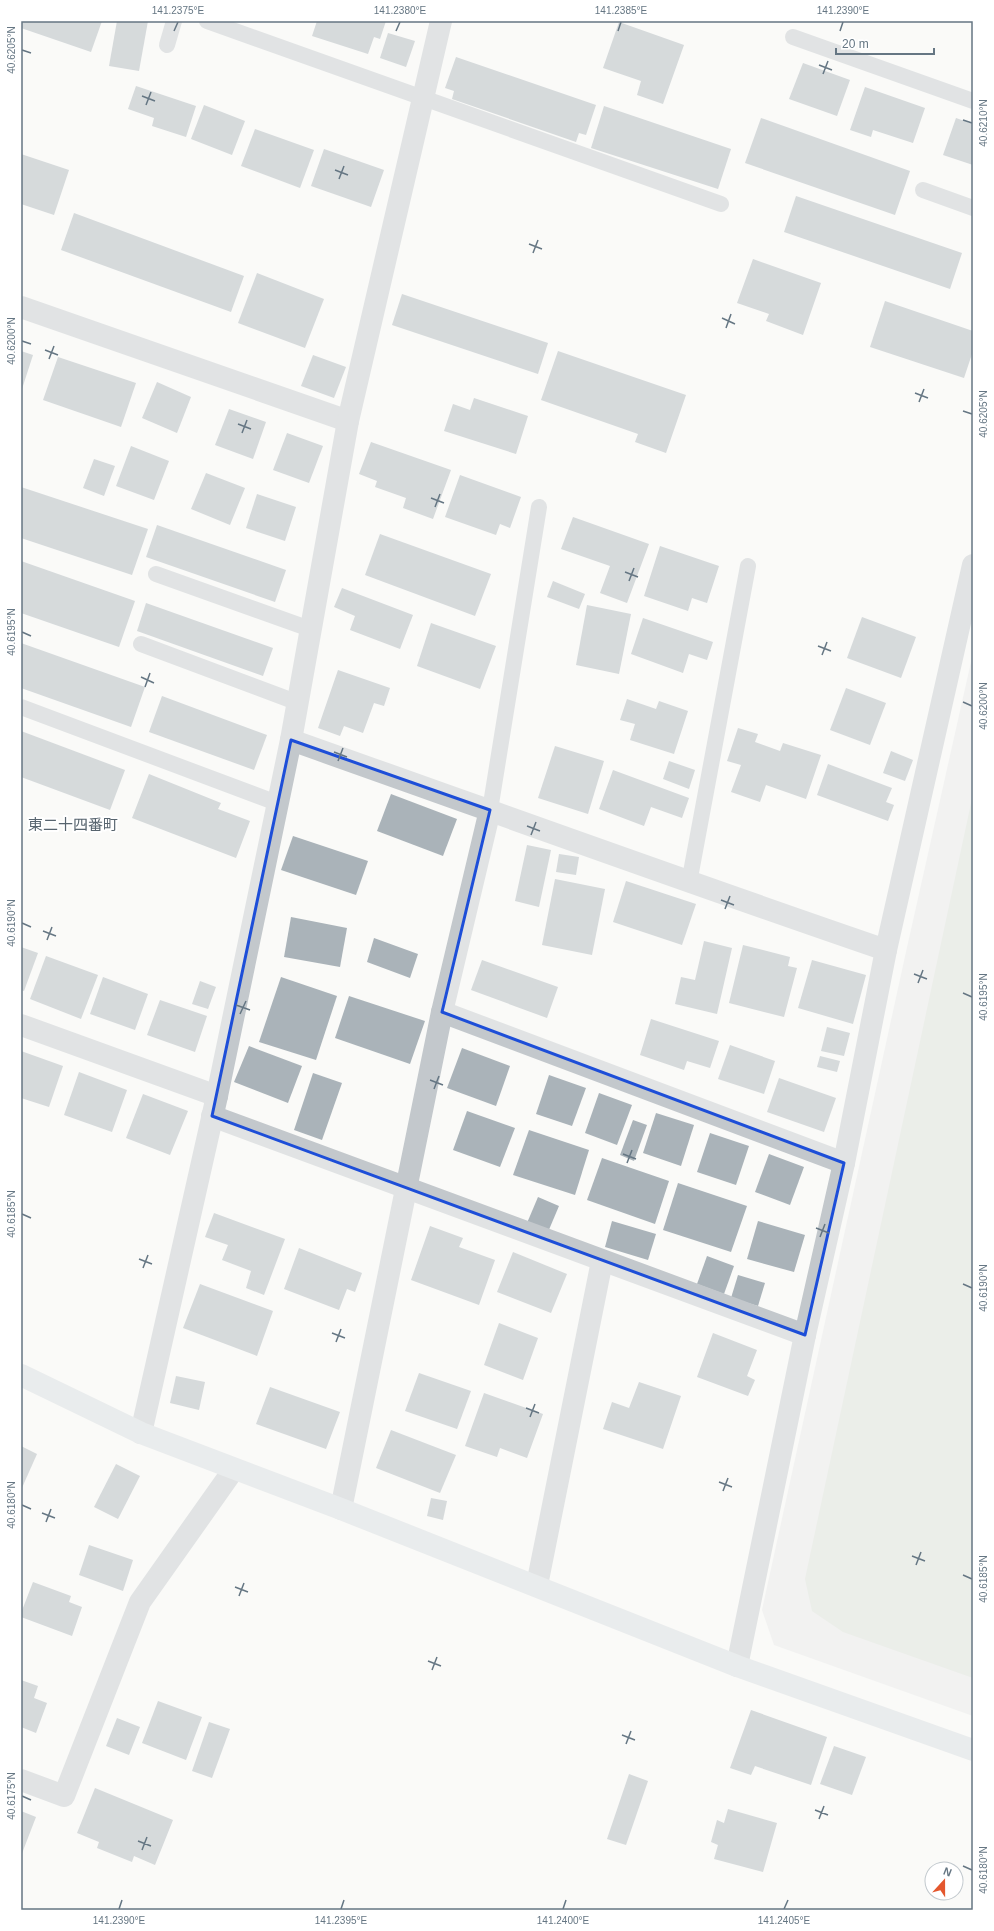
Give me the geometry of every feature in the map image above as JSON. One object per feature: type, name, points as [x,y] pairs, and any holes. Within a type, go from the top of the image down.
[{"type":"street","points":[[140,1433],[214,1106],[291,740],[296,702],[348,421],[441,21]]},
{"type":"street","points":[[21,307],[348,421]]},
{"type":"street","points":[[737,1666],[805,1335],[844,1164],[886,950],[973,565]]},
{"type":"street","points":[[291,740],[490,810],[689,883],[886,950]]},
{"type":"street","points":[[341,1509],[405,1188],[442,1012],[490,810]]},
{"type":"street","points":[[442,1012],[844,1164]]},
{"type":"street","points":[[21,1025],[405,1188],[602,1262],[805,1335]]},
{"type":"street","points":[[537,1585],[602,1262]]},
{"type":"street","points":[[21,1376],[140,1433],[537,1585],[737,1666],[973,1750]]},
{"type":"street","points":[[21,1780],[64,1796],[140,1602],[234,1469]]},
{"type":"lane","points":[[167,44],[174,21]]},
{"type":"lane","points":[[207,21],[721,204]]},
{"type":"lane","points":[[793,37],[973,101]]},
{"type":"lane","points":[[924,190],[973,208]]},
{"type":"lane","points":[[490,810],[539,507]]},
{"type":"lane","points":[[689,883],[748,566]]},
{"type":"lane","points":[[156,574],[310,630]]},
{"type":"lane","points":[[141,644],[296,702]]},
{"type":"lane","points":[[21,706],[277,803]]},
{"type":"highlighted area","points":[[291,740],[490,810],[442,1012],[844,1163],[805,1335],[212,1116]]},
{"type":"shaded area","points":[[973,653],[973,1716],[774,1645],[762,1610]]},
{"type":"shaded area","points":[[973,794],[973,1678],[843,1632],[812,1611],[805,1579]]},
{"type":"building","points":[[21,21],[102,21],[91,52],[21,28]]},
{"type":"building","points":[[117,21],[148,21],[139,71],[109,66]]},
{"type":"building","points":[[317,21],[386,21],[380,39],[374,37],[368,54],[312,36]]},
{"type":"building","points":[[619,22],[684,45],[663,104],[637,95],[641,81],[603,68]]},
{"type":"building","points":[[388,33],[415,41],[406,67],[380,58]]},
{"type":"building","points":[[456,57],[596,105],[586,135],[579,133],[576,142],[452,99],[454,91],[445,88]]},
{"type":"building","points":[[803,63],[850,80],[837,116],[789,99]]},
{"type":"building","points":[[136,86],[196,106],[186,137],[152,126],[154,118],[128,109]]},
{"type":"building","points":[[865,87],[925,108],[913,143],[873,130],[871,137],[850,130]]},
{"type":"building","points":[[204,105],[245,121],[232,155],[191,139]]},
{"type":"building","points":[[604,106],[731,149],[718,189],[591,148]]},
{"type":"building","points":[[761,118],[910,171],[895,215],[745,163]]},
{"type":"building","points":[[956,118],[973,124],[973,165],[943,155]]},
{"type":"building","points":[[255,129],[314,150],[300,188],[241,166]]},
{"type":"building","points":[[324,149],[384,170],[371,207],[311,186]]},
{"type":"building","points":[[21,154],[69,170],[54,215],[21,204]]},
{"type":"building","points":[[796,196],[962,253],[950,289],[784,232]]},
{"type":"building","points":[[74,213],[244,276],[231,312],[61,250]]},
{"type":"building","points":[[753,259],[821,283],[803,335],[766,321],[769,314],[737,303]]},
{"type":"building","points":[[257,273],[324,299],[305,348],[238,323]]},
{"type":"building","points":[[402,294],[548,343],[538,374],[392,325]]},
{"type":"building","points":[[885,301],[973,331],[973,351],[964,378],[870,347]]},
{"type":"building","points":[[21,351],[33,355],[21,392]]},
{"type":"building","points":[[558,351],[686,395],[666,453],[635,442],[638,434],[541,400]]},
{"type":"building","points":[[313,355],[346,367],[334,398],[301,386]]},
{"type":"building","points":[[58,357],[136,383],[121,427],[43,400]]},
{"type":"building","points":[[157,382],[191,397],[177,433],[142,418]]},
{"type":"building","points":[[474,398],[528,416],[516,454],[444,431],[453,404],[470,410]]},
{"type":"building","points":[[229,409],[266,422],[253,459],[215,445]]},
{"type":"building","points":[[287,433],[323,446],[309,483],[273,470]]},
{"type":"building","points":[[371,442],[451,470],[433,519],[403,508],[406,498],[375,487],[377,481],[359,474]]},
{"type":"building","points":[[131,446],[169,461],[154,500],[116,486]]},
{"type":"building","points":[[94,459],[115,466],[104,496],[83,488]]},
{"type":"building","points":[[206,473],[245,488],[230,525],[191,509]]},
{"type":"building","points":[[460,475],[521,497],[510,528],[500,524],[496,535],[445,517]]},
{"type":"building","points":[[21,487],[148,529],[132,575],[21,538]]},
{"type":"building","points":[[257,494],[296,507],[285,541],[246,528]]},
{"type":"building","points":[[573,517],[649,544],[627,603],[600,593],[610,566],[561,549]]},
{"type":"building","points":[[157,525],[286,570],[275,602],[146,557]]},
{"type":"building","points":[[380,534],[491,574],[475,616],[365,575]]},
{"type":"building","points":[[660,546],[719,566],[707,603],[692,598],[688,611],[644,596]]},
{"type":"building","points":[[21,561],[135,601],[119,647],[21,613]]},
{"type":"building","points":[[553,581],[585,594],[579,609],[547,597]]},
{"type":"building","points":[[342,588],[413,615],[400,649],[350,630],[355,616],[334,607]]},
{"type":"building","points":[[146,603],[273,648],[263,676],[137,631]]},
{"type":"building","points":[[587,605],[631,614],[619,674],[576,665]]},
{"type":"building","points":[[862,617],[916,637],[901,678],[847,658]]},
{"type":"building","points":[[643,618],[713,642],[707,660],[689,654],[683,673],[631,654]]},
{"type":"building","points":[[431,623],[496,646],[480,689],[417,666]]},
{"type":"building","points":[[21,643],[145,687],[131,727],[21,688]]},
{"type":"building","points":[[338,670],[390,688],[384,706],[374,703],[363,733],[344,726],[340,736],[318,728]]},
{"type":"building","points":[[846,688],[886,703],[870,745],[830,730]]},
{"type":"building","points":[[162,696],[267,735],[254,770],[149,732]]},
{"type":"building","points":[[627,699],[656,709],[659,701],[688,711],[674,754],[630,740],[635,724],[620,720]]},
{"type":"building","points":[[738,728],[758,734],[755,742],[780,751],[783,743],[821,755],[806,799],[766,785],[760,802],[731,792],[741,765],[727,761]]},
{"type":"building","points":[[21,731],[125,770],[110,810],[21,777]]},
{"type":"building","points":[[555,746],[604,761],[588,814],[538,798]]},
{"type":"building","points":[[891,751],[913,760],[905,781],[883,773]]},
{"type":"building","points":[[669,761],[695,770],[689,789],[663,779]]},
{"type":"building","points":[[828,764],[892,788],[886,802],[894,805],[888,821],[817,795]]},
{"type":"building","points":[[613,770],[689,798],[682,818],[651,807],[644,826],[599,809]]},
{"type":"building","points":[[149,774],[221,803],[218,809],[250,821],[236,858],[132,818]]},
{"type":"building","points":[[391,794],[457,819],[443,856],[377,831]]},
{"type":"building","points":[[293,836],[368,861],[356,895],[281,870]]},
{"type":"building","points":[[527,845],[551,850],[539,907],[515,901]]},
{"type":"building","points":[[559,854],[579,857],[576,875],[556,872]]},
{"type":"building","points":[[555,879],[605,889],[592,955],[542,945]]},
{"type":"building","points":[[626,881],[696,904],[682,945],[613,922]]},
{"type":"building","points":[[291,917],[347,928],[340,967],[284,957]]},
{"type":"building","points":[[374,938],[418,954],[410,978],[367,962]]},
{"type":"building","points":[[704,941],[732,948],[717,1014],[675,1004],[681,977],[695,980]]},
{"type":"building","points":[[743,945],[790,957],[788,966],[797,968],[784,1017],[729,1003]]},
{"type":"building","points":[[21,947],[38,953],[24,991],[21,990]]},
{"type":"building","points":[[46,956],[98,975],[81,1019],[30,999]]},
{"type":"building","points":[[482,960],[558,987],[547,1018],[471,990]]},
{"type":"building","points":[[812,960],[866,975],[853,1024],[798,1008]]},
{"type":"building","points":[[103,977],[148,994],[135,1030],[90,1014]]},
{"type":"building","points":[[281,977],[337,996],[316,1060],[259,1042]]},
{"type":"building","points":[[200,981],[216,987],[208,1009],[192,1004]]},
{"type":"building","points":[[349,996],[425,1021],[410,1064],[335,1038]]},
{"type":"building","points":[[160,1000],[207,1016],[195,1052],[147,1035]]},
{"type":"building","points":[[651,1019],[719,1041],[710,1068],[687,1061],[684,1070],[640,1055]]},
{"type":"building","points":[[827,1027],[850,1033],[844,1056],[821,1051]]},
{"type":"building","points":[[730,1045],[775,1061],[764,1094],[718,1079]]},
{"type":"building","points":[[249,1046],[302,1066],[288,1103],[234,1082]]},
{"type":"building","points":[[462,1048],[510,1066],[496,1106],[447,1088]]},
{"type":"building","points":[[21,1051],[63,1066],[49,1107],[21,1098]]},
{"type":"building","points":[[820,1056],[840,1061],[837,1072],[817,1067]]},
{"type":"building","points":[[79,1072],[127,1090],[112,1132],[64,1115]]},
{"type":"building","points":[[313,1073],[342,1083],[322,1140],[294,1130]]},
{"type":"building","points":[[549,1075],[586,1088],[572,1126],[536,1114]]},
{"type":"building","points":[[779,1078],[836,1098],[824,1132],[767,1112]]},
{"type":"building","points":[[599,1093],[632,1105],[617,1145],[585,1133]]},
{"type":"building","points":[[143,1094],[188,1111],[170,1155],[126,1138]]},
{"type":"building","points":[[467,1111],[515,1128],[500,1167],[453,1150]]},
{"type":"building","points":[[656,1113],[694,1125],[681,1166],[643,1153]]},
{"type":"building","points":[[633,1120],[647,1125],[634,1161],[620,1155]]},
{"type":"building","points":[[529,1130],[589,1150],[575,1195],[513,1175]]},
{"type":"building","points":[[710,1133],[749,1146],[736,1185],[697,1172]]},
{"type":"building","points":[[769,1154],[804,1167],[790,1205],[755,1192]]},
{"type":"building","points":[[602,1158],[669,1181],[655,1224],[587,1200]]},
{"type":"building","points":[[678,1183],[747,1206],[731,1252],[663,1230]]},
{"type":"building","points":[[538,1197],[559,1206],[548,1232],[527,1223]]},
{"type":"building","points":[[214,1213],[285,1239],[264,1295],[246,1288],[251,1271],[222,1260],[228,1245],[205,1237]]},
{"type":"building","points":[[612,1221],[656,1234],[648,1260],[605,1247]]},
{"type":"building","points":[[758,1221],[805,1235],[794,1272],[747,1259]]},
{"type":"building","points":[[430,1226],[463,1238],[459,1247],[495,1260],[479,1305],[411,1280]]},
{"type":"building","points":[[299,1248],[362,1273],[355,1292],[347,1289],[339,1310],[284,1289]]},
{"type":"building","points":[[513,1252],[567,1274],[551,1313],[497,1292]]},
{"type":"building","points":[[707,1256],[734,1266],[724,1294],[697,1284]]},
{"type":"building","points":[[738,1275],[765,1283],[758,1306],[731,1298]]},
{"type":"building","points":[[200,1284],[273,1311],[257,1356],[183,1328]]},
{"type":"building","points":[[499,1323],[538,1338],[523,1380],[484,1365]]},
{"type":"building","points":[[713,1333],[757,1350],[747,1376],[755,1380],[748,1396],[697,1377]]},
{"type":"building","points":[[419,1373],[471,1391],[457,1429],[405,1411]]},
{"type":"building","points":[[176,1376],[205,1382],[199,1410],[170,1403]]},
{"type":"building","points":[[639,1382],[681,1396],[663,1449],[603,1429],[612,1402],[629,1408]]},
{"type":"building","points":[[270,1387],[340,1412],[326,1449],[256,1424]]},
{"type":"building","points":[[484,1393],[543,1414],[527,1458],[500,1448],[497,1457],[465,1446]]},
{"type":"building","points":[[391,1430],[456,1455],[440,1493],[376,1468]]},
{"type":"building","points":[[21,1446],[37,1454],[21,1490]]},
{"type":"building","points":[[116,1464],[140,1476],[118,1519],[94,1507]]},
{"type":"building","points":[[431,1498],[447,1501],[443,1520],[427,1516]]},
{"type":"building","points":[[89,1545],[133,1560],[123,1591],[79,1575]]},
{"type":"building","points":[[33,1582],[71,1596],[69,1602],[82,1607],[72,1636],[21,1617],[21,1613]]},
{"type":"building","points":[[21,1680],[38,1686],[34,1698],[47,1703],[36,1733],[21,1727]]},
{"type":"building","points":[[158,1701],[202,1717],[186,1760],[142,1743]]},
{"type":"building","points":[[751,1710],[827,1737],[811,1785],[755,1766],[751,1775],[730,1768]]},
{"type":"building","points":[[117,1718],[140,1727],[129,1755],[106,1746]]},
{"type":"building","points":[[209,1722],[230,1729],[212,1778],[192,1771]]},
{"type":"building","points":[[834,1746],[866,1757],[852,1795],[820,1784]]},
{"type":"building","points":[[629,1774],[648,1781],[626,1845],[607,1839]]},
{"type":"building","points":[[95,1788],[173,1820],[155,1865],[134,1856],[132,1862],[97,1848],[99,1842],[77,1833]]},
{"type":"building","points":[[728,1809],[777,1823],[763,1872],[714,1859],[718,1845],[711,1842],[717,1820],[724,1823]]},
{"type":"building","points":[[21,1811],[36,1817],[21,1856]]},
{"type":"district","name":"東二十四番町","points":[[73,824]]}]
